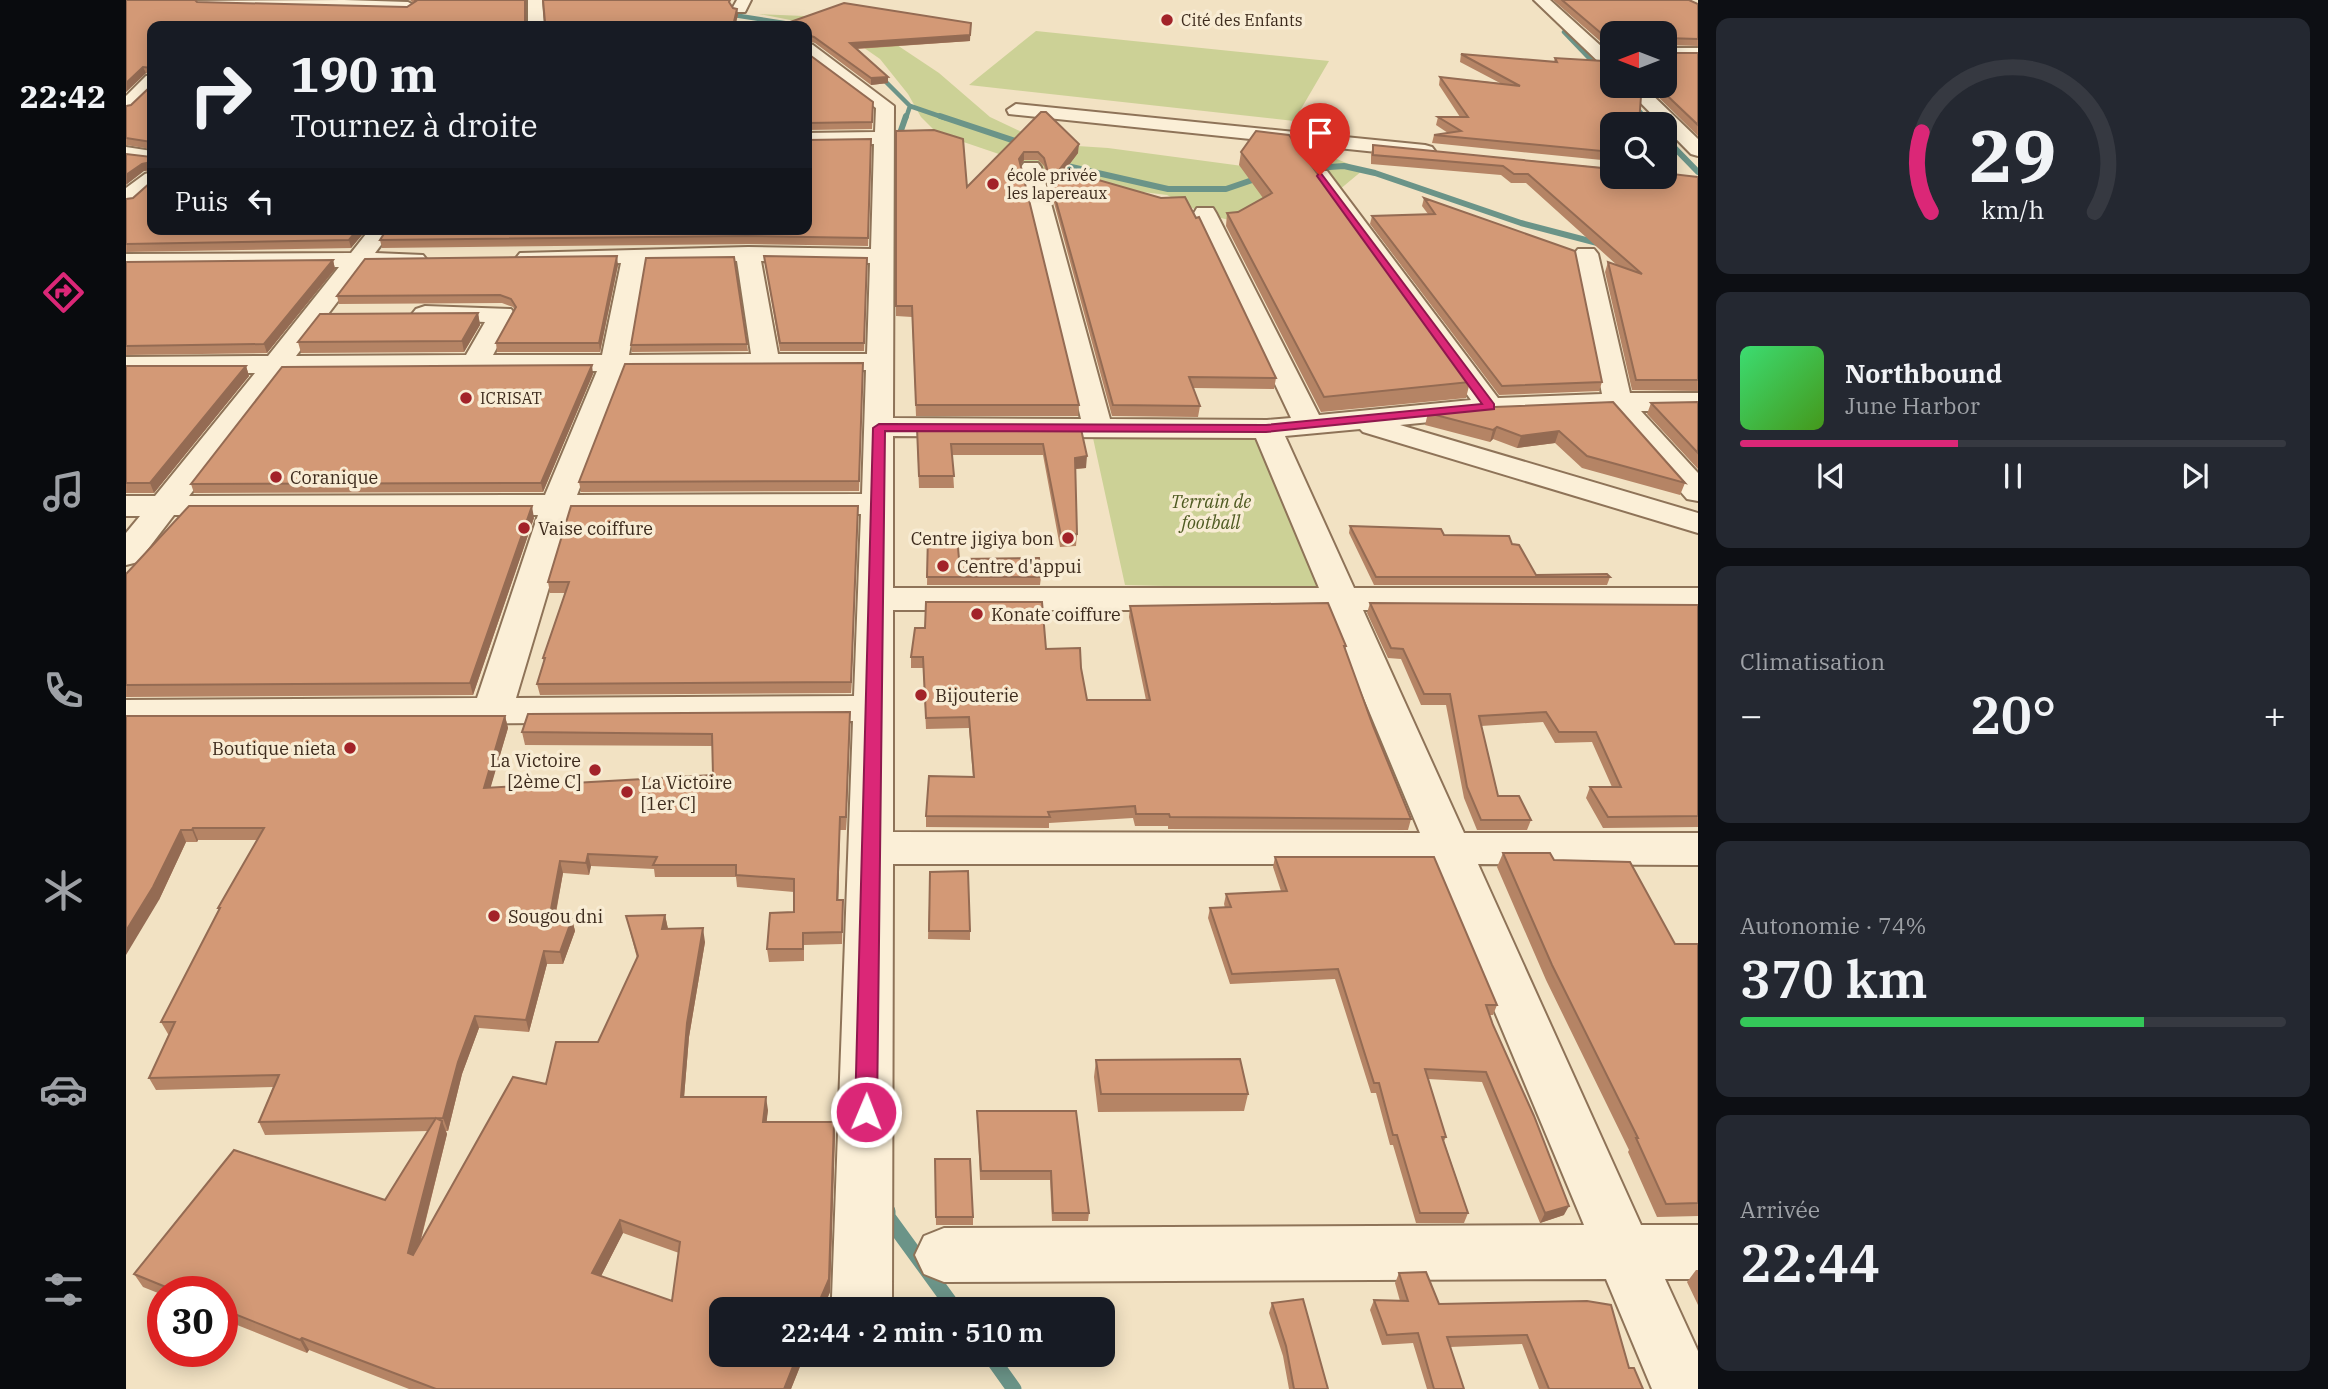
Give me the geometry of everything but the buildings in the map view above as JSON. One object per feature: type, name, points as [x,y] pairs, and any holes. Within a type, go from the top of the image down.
[{"type":"street","points":[[535,0],[536,21]]},
{"type":"street","points":[[1541,0],[1600,49]]},
{"type":"street","points":[[199,1],[412,3]]},
{"type":"street","points":[[396,20],[412,3]]},
{"type":"street","points":[[812,52],[885,106],[862,1297]]},
{"type":"street","points":[[1677,53],[1698,53]]},
{"type":"street","points":[[126,107],[147,85]]},
{"type":"street","points":[[1645,98],[1698,150]]},
{"type":"street","points":[[1016,110],[1442,153]]},
{"type":"street","points":[[812,139],[885,138]]},
{"type":"street","points":[[126,153],[147,156]]},
{"type":"street","points":[[1031,167],[1098,429]]},
{"type":"street","points":[[1320,175],[1490,407]]},
{"type":"street","points":[[1205,213],[1288,426],[1340,599],[1683,1389]]},
{"type":"street","points":[[126,555],[275,365],[328,315],[358,261],[378,235]]},
{"type":"street","points":[[493,710],[557,506],[614,364],[623,256],[618,235]]},
{"type":"street","points":[[718,255],[722,235]]},
{"type":"street","points":[[505,258],[748,254],[882,256]]},
{"type":"street","points":[[748,254],[766,363]]},
{"type":"street","points":[[1586,254],[1618,402],[1698,492]]},
{"type":"street","points":[[126,261],[438,259]]},
{"type":"street","points":[[395,314],[502,314],[475,364]]},
{"type":"street","points":[[126,365],[880,362]]},
{"type":"street","points":[[879,428],[1288,426],[1490,407],[1698,402]]},
{"type":"street","points":[[1354,420],[1698,523]]},
{"type":"street","points":[[126,506],[878,504]]},
{"type":"street","points":[[876,599],[1698,598]]},
{"type":"street","points":[[126,713],[874,708]]},
{"type":"street","points":[[871,848],[1698,849]]},
{"type":"street","points":[[944,1255],[1698,1252]]},
{"type":"green space","points":[[759,14],[828,17],[888,39],[939,73],[990,117],[1047,144],[1108,148],[1250,167],[1332,157],[1363,170],[1339,190],[1242,223],[1204,214],[1167,195],[1119,189],[1055,173],[937,133],[921,117],[908,94],[880,59],[837,29],[812,24],[812,21],[795,21]]},
{"type":"green space","points":[[1036,31],[1329,61],[1294,121],[969,85]]},
{"type":"green space","name":"Terrain de football","points":[[1262,435],[1327,590],[1125,585],[1093,438]]},
{"type":"waterway","points":[[727,14],[771,21]]},
{"type":"waterway","points":[[1564,32],[1600,70]]},
{"type":"waterway","points":[[877,73],[910,106]]},
{"type":"waterway","points":[[1632,102],[1640,112]]},
{"type":"waterway","points":[[906,118],[910,106]]},
{"type":"waterway","points":[[910,106],[945,118]]},
{"type":"waterway","points":[[891,159],[906,116]]},
{"type":"waterway","points":[[940,116],[1027,145]]},
{"type":"waterway","points":[[1677,150],[1698,172]]},
{"type":"waterway","points":[[1056,160],[1067,166],[1168,189],[1226,189],[1264,176]]},
{"type":"waterway","points":[[1301,169],[1344,166],[1375,173],[1521,223],[1605,245]]},
{"type":"waterway","points":[[888,1211],[888,1217],[946,1297]]},
{"type":"waterway","points":[[998,1367],[1014,1389]]},
{"type":"place","name":"Cité des Enfants","points":[[1167,20]]},
{"type":"place","name":"école privée les lapereaux","points":[[993,184]]},
{"type":"place","name":"ICRISAT","points":[[466,398]]},
{"type":"place","name":"Coranique","points":[[276,477]]},
{"type":"place","name":"Vaise coiffure","points":[[524,528]]},
{"type":"place","name":"Centre jigiya bon","points":[[1068,538]]},
{"type":"place","name":"Centre d'appui","points":[[943,566]]},
{"type":"place","name":"Konate coiffure","points":[[977,614]]},
{"type":"place","name":"Bijouterie","points":[[921,695]]},
{"type":"place","name":"Boutique nieta","points":[[350,748]]},
{"type":"place","name":"La Victoire [2ème C]","points":[[595,770]]},
{"type":"place","name":"La Victoire [1er C]","points":[[627,792]]},
{"type":"place","name":"Sougou dni","points":[[494,916]]},
{"type":"route","points":[[866,1112],[879,428],[1266,429],[1490,407],[1320,175]]}]
